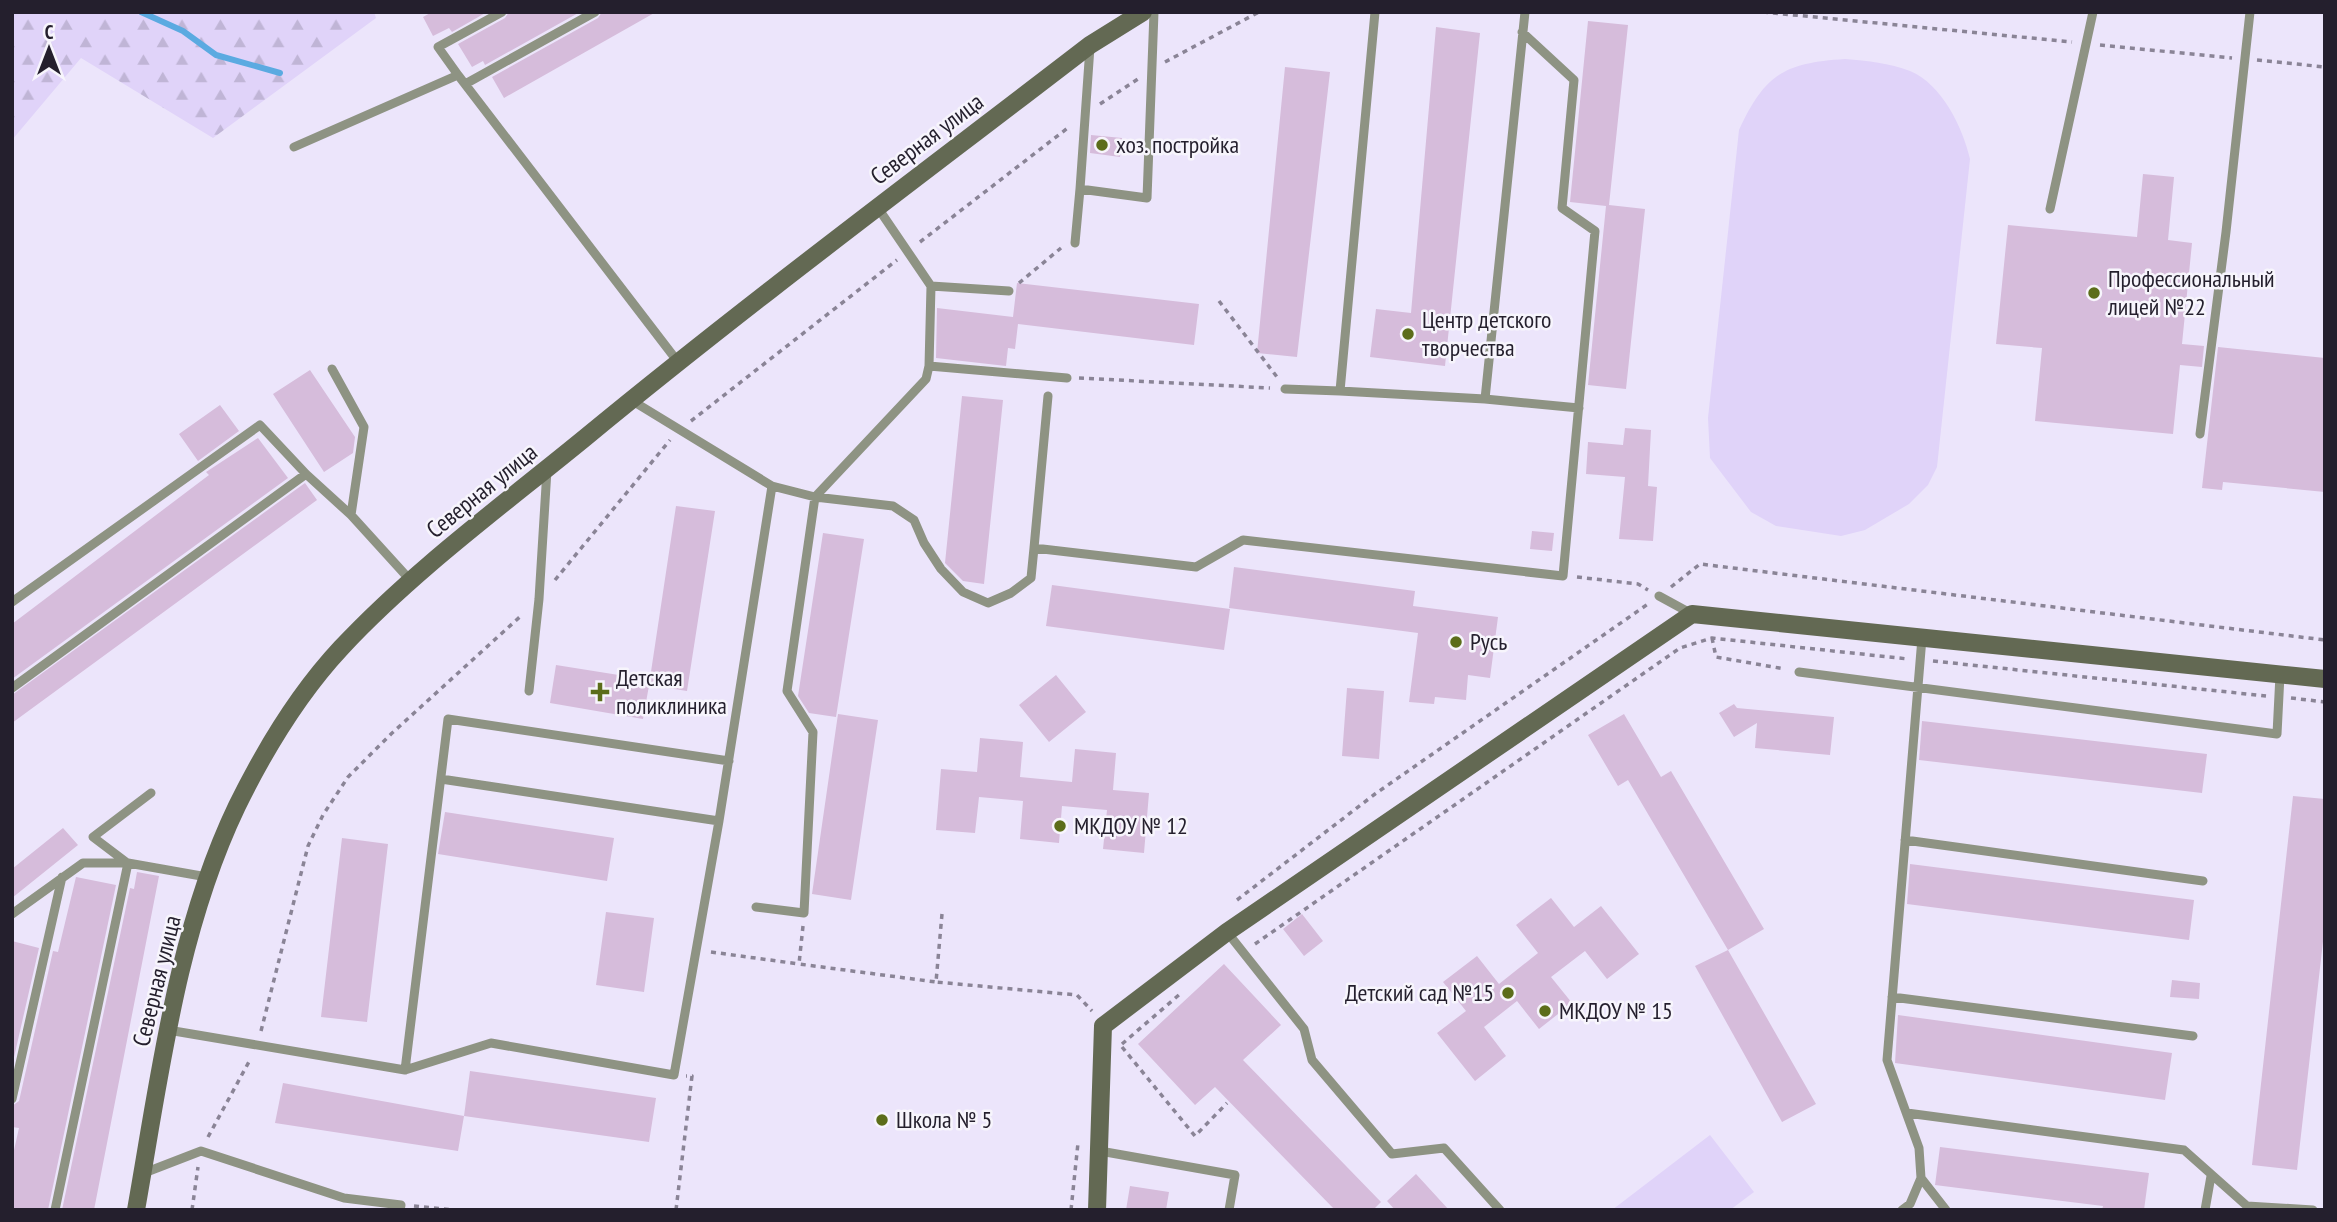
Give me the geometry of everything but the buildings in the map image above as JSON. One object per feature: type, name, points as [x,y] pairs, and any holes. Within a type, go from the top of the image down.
[{"type":"street","name":"Северная улица","points":[[136,1210],[168,1030],[207,877],[238,804],[289,715],[340,649],[411,581],[678,362],[1090,46],[1143,12]]},
{"type":"street","points":[[1097,1210],[1103,1026],[1227,932],[1692,614],[2325,679]]},
{"type":"lane","points":[[502,12],[438,47],[678,362]]},
{"type":"lane","points":[[467,83],[595,12]]},
{"type":"lane","points":[[1080,189],[1147,198],[1154,12]]},
{"type":"lane","points":[[1340,391],[1375,12]]},
{"type":"lane","points":[[1485,399],[1525,12]]},
{"type":"lane","points":[[2050,209],[2093,12]]},
{"type":"lane","points":[[2200,434],[2250,12]]},
{"type":"lane","points":[[1034,548],[1196,567],[1243,540],[1563,576],[1595,231],[1562,208],[1574,80],[1522,32]]},
{"type":"lane","points":[[1075,243],[1090,46]]},
{"type":"lane","points":[[294,147],[458,75]]},
{"type":"lane","points":[[756,907],[804,913],[813,732],[787,691],[815,497],[926,379],[929,366],[931,286],[878,208]]},
{"type":"lane","points":[[931,286],[1009,292]]},
{"type":"lane","points":[[929,366],[1067,378]]},
{"type":"lane","points":[[332,369],[364,427],[351,515]]},
{"type":"lane","points":[[1285,389],[1485,399],[1579,408]]},
{"type":"lane","points":[[631,400],[772,486],[815,497],[893,506],[908,514],[941,569],[963,592],[988,603],[1011,593],[1031,578],[1048,396]]},
{"type":"lane","points":[[12,602],[260,425],[306,474],[351,515],[411,581]]},
{"type":"lane","points":[[529,691],[539,598],[547,468]]},
{"type":"lane","points":[[12,688],[306,474]]},
{"type":"lane","points":[[168,1030],[405,1070],[491,1043],[674,1075],[729,761],[772,486]]},
{"type":"lane","points":[[1659,596],[1692,614]]},
{"type":"lane","points":[[1902,1210],[1910,1204],[1921,1178],[1919,1148],[1887,1060],[1922,638]]},
{"type":"lane","points":[[1799,672],[2277,734],[2280,675]]},
{"type":"lane","points":[[405,1070],[448,719],[729,761]]},
{"type":"lane","points":[[441,779],[719,821]]},
{"type":"lane","points":[[128,863],[93,837],[151,793]]},
{"type":"lane","points":[[1905,840],[2203,881]]},
{"type":"lane","points":[[12,914],[83,863],[128,863],[207,877]]},
{"type":"lane","points":[[55,1210],[128,863]]},
{"type":"lane","points":[[12,1099],[62,877]]},
{"type":"lane","points":[[1227,932],[1304,1029],[1312,1060],[1392,1154],[1444,1148],[1500,1210]]},
{"type":"lane","points":[[1892,996],[2193,1036]]},
{"type":"lane","points":[[1907,1114],[2184,1150],[2246,1206],[2313,1210]]},
{"type":"lane","points":[[143,1174],[201,1151],[344,1198],[401,1207]]},
{"type":"lane","points":[[1100,1151],[1235,1175],[1229,1210]]},
{"type":"lane","points":[[2205,1210],[2211,1176]]},
{"type":"lane","points":[[1921,1178],[1947,1210]]},
{"type":"lane","points":[[342,1210],[344,1198]]},
{"type":"path","points":[[192,1210],[201,1151],[258,1045],[308,846],[323,815],[348,777],[539,598],[679,430],[1086,114],[1198,42],[1259,12]]},
{"type":"path","points":[[1763,12],[2325,66]]},
{"type":"path","points":[[1009,292],[1067,242],[1075,243]]},
{"type":"path","points":[[1219,300],[1285,389]]},
{"type":"path","points":[[1067,378],[1285,389]]},
{"type":"path","points":[[1659,596],[1700,564],[2325,640]]},
{"type":"path","points":[[1563,576],[1638,584]]},
{"type":"path","points":[[1712,638],[1716,656],[1799,672]]},
{"type":"path","points":[[1240,948],[1257,944],[1680,648],[1712,638],[2325,702]]},
{"type":"path","points":[[799,964],[804,913]]},
{"type":"path","points":[[936,982],[942,914]]},
{"type":"path","points":[[697,950],[936,982],[1077,996],[1103,1026]]},
{"type":"path","points":[[1181,993],[1120,1045],[1195,1136],[1227,1103]]},
{"type":"path","points":[[674,1075],[692,1076],[676,1210]]},
{"type":"path","points":[[401,1207],[453,1210]]},
{"type":"green space","points":[[12,12],[374,12],[376,18],[213,138],[81,58],[12,140]]},
{"type":"green space","points":[[1845,59],[1894,66],[1921,77],[1932,86],[1949,108],[1962,134],[1970,159],[1937,467],[1928,485],[1909,504],[1865,530],[1841,536],[1776,526],[1751,512],[1710,458],[1708,418],[1739,130],[1758,96],[1779,75],[1806,64]]},
{"type":"green space","points":[[1710,1135],[1754,1192],[1730,1210],[1612,1210]]},
{"type":"waterway","points":[[141,12],[183,31],[216,55],[280,73]]},
{"type":"place","name":"хоз. постройка","points":[[1102,145]]},
{"type":"place","name":"Профессиональный лицей №22","points":[[2094,293]]},
{"type":"place","name":"Центр детского творчества","points":[[1408,334]]},
{"type":"place","name":"Русь","points":[[1456,642]]},
{"type":"place","name":"Детская поликлиника","points":[[600,692]]},
{"type":"place","name":"МКДОУ № 12","points":[[1060,826]]},
{"type":"place","name":"Детский сад №15","points":[[1508,993]]},
{"type":"place","name":"МКДОУ № 15","points":[[1545,1011]]},
{"type":"place","name":"Школа № 5","points":[[882,1120]]}]
